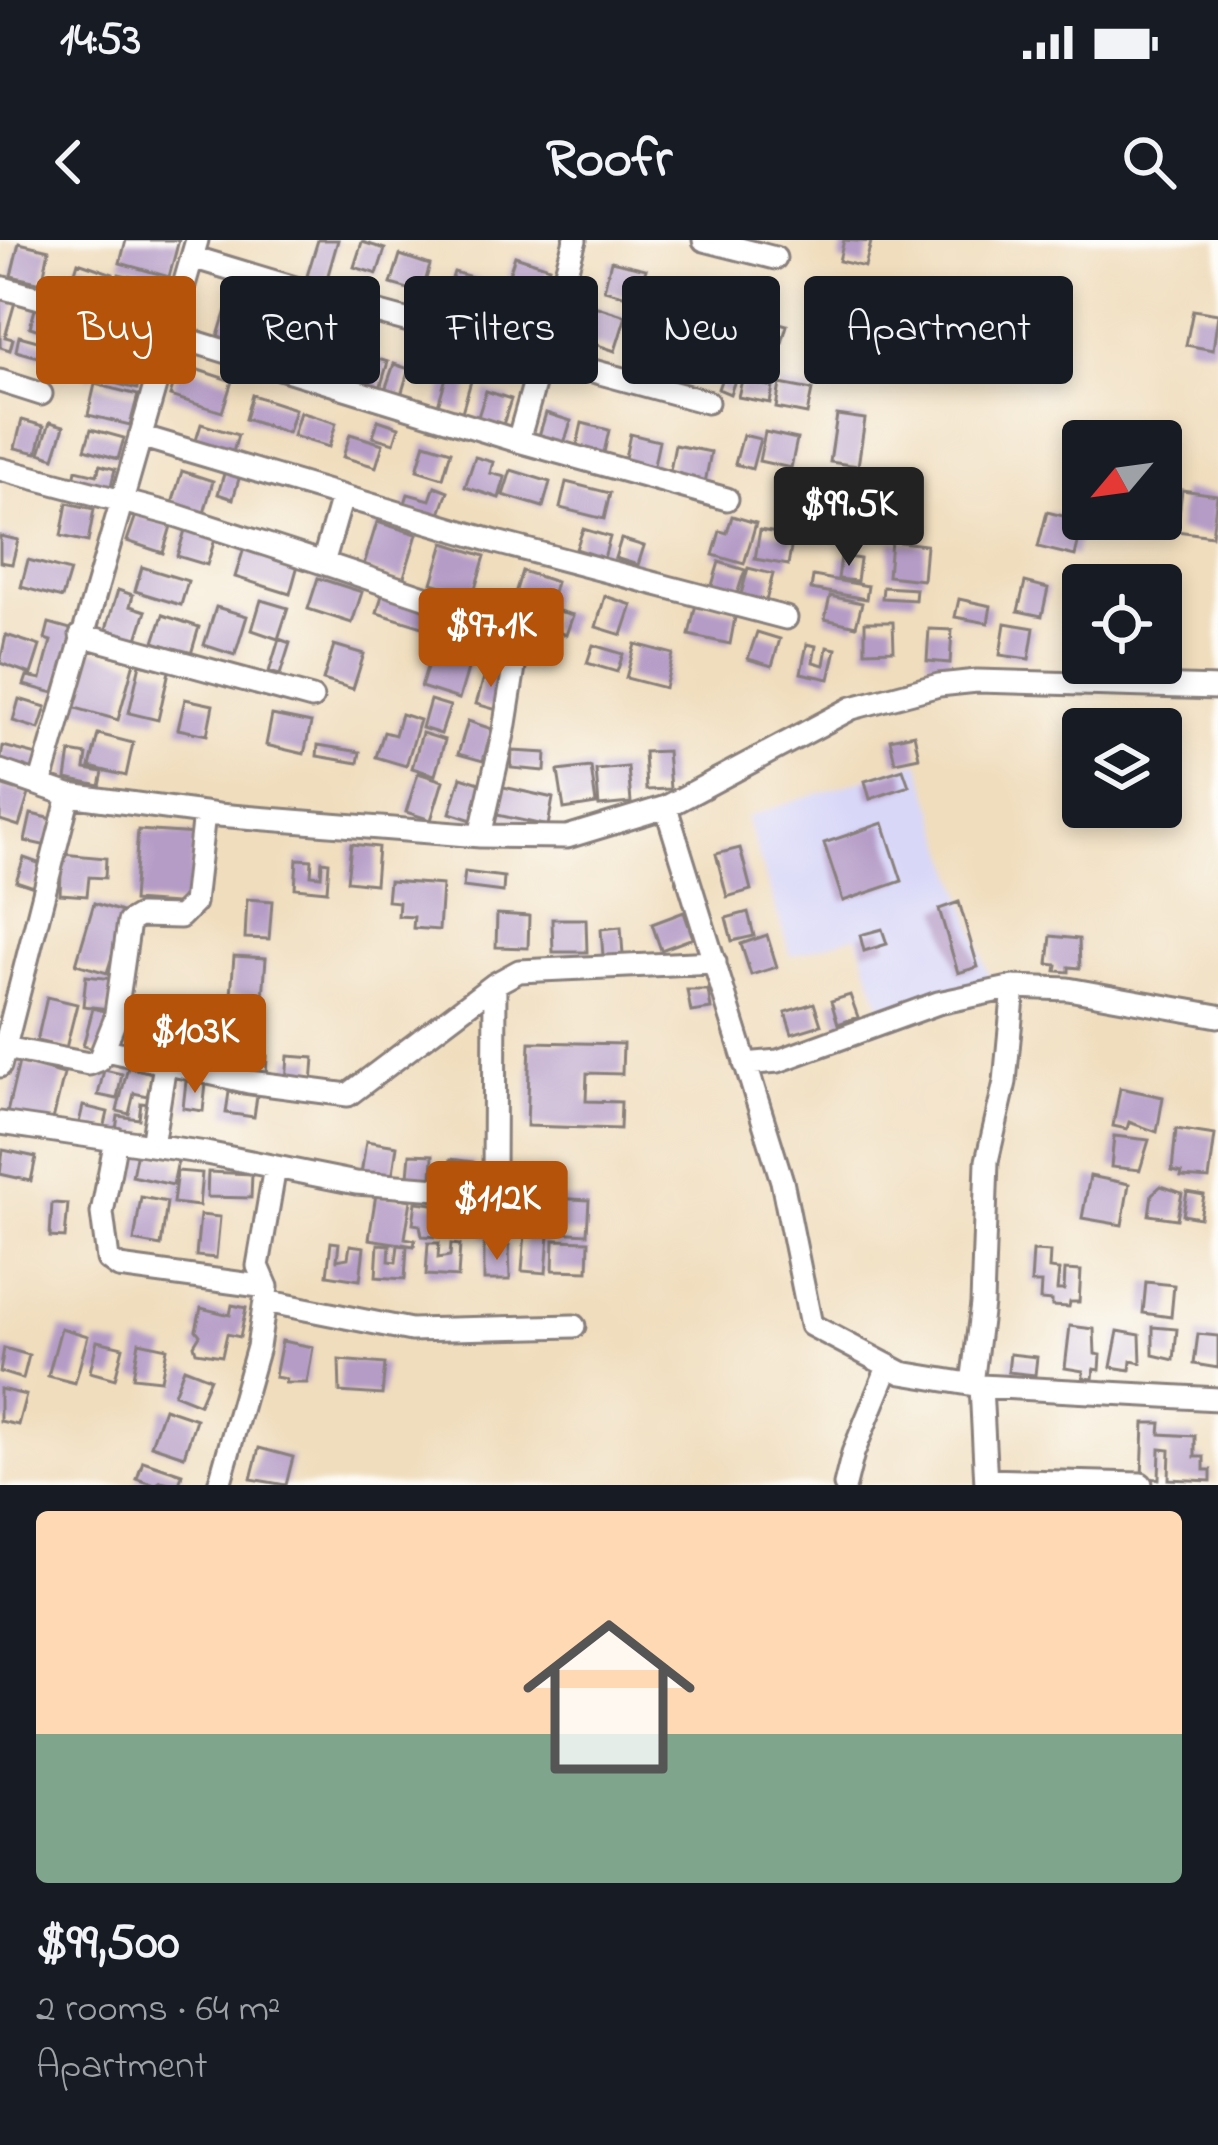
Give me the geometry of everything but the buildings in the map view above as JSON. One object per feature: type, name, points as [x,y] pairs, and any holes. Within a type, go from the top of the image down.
[{"type":"street","points":[[566,276],[575,240]]},
{"type":"street","points":[[704,240],[775,258]]},
{"type":"street","points":[[194,248],[404,314]]},
{"type":"street","points":[[0,287],[36,297]]},
{"type":"street","points":[[196,342],[727,500]]},
{"type":"street","points":[[598,373],[707,402]]},
{"type":"street","points":[[0,381],[41,394]]},
{"type":"street","points":[[40,785],[155,384]]},
{"type":"street","points":[[518,441],[536,384]]},
{"type":"street","points":[[140,436],[342,497],[786,618]]},
{"type":"street","points":[[0,469],[121,500],[520,628],[480,836]]},
{"type":"street","points":[[322,563],[342,497]]},
{"type":"street","points":[[81,635],[312,698]]},
{"type":"street","points":[[0,771],[69,795],[204,813],[480,836],[567,837],[666,807],[852,708],[939,685],[977,681],[1218,688]]},
{"type":"street","points":[[69,795],[8,1008],[2,1057],[89,1064],[106,1050],[129,922],[139,916],[180,917],[194,903],[204,813]]},
{"type":"street","points":[[666,807],[782,1181],[811,1325],[888,1367],[977,1385],[1218,1399]]},
{"type":"street","points":[[106,1050],[304,1092],[348,1095],[519,971],[715,962]]},
{"type":"street","points":[[0,1123],[116,1138],[356,1184],[481,1192],[492,1186],[495,984]]},
{"type":"street","points":[[745,1064],[778,1061],[938,1004],[1013,987],[1068,989],[1218,1016]]},
{"type":"street","points":[[1013,987],[1005,1082],[987,1161],[977,1385],[986,1483],[1141,1484]]},
{"type":"street","points":[[152,1145],[165,1064]]},
{"type":"street","points":[[116,1138],[102,1213],[108,1259],[119,1267],[266,1294],[411,1330],[574,1326]]},
{"type":"street","points":[[219,1485],[257,1348],[266,1294],[259,1266],[274,1167]]},
{"type":"street","points":[[845,1485],[888,1367]]},
{"type":"shaded area","points":[[919,761],[990,979],[883,1013],[857,935],[791,956],[746,817]]}]
